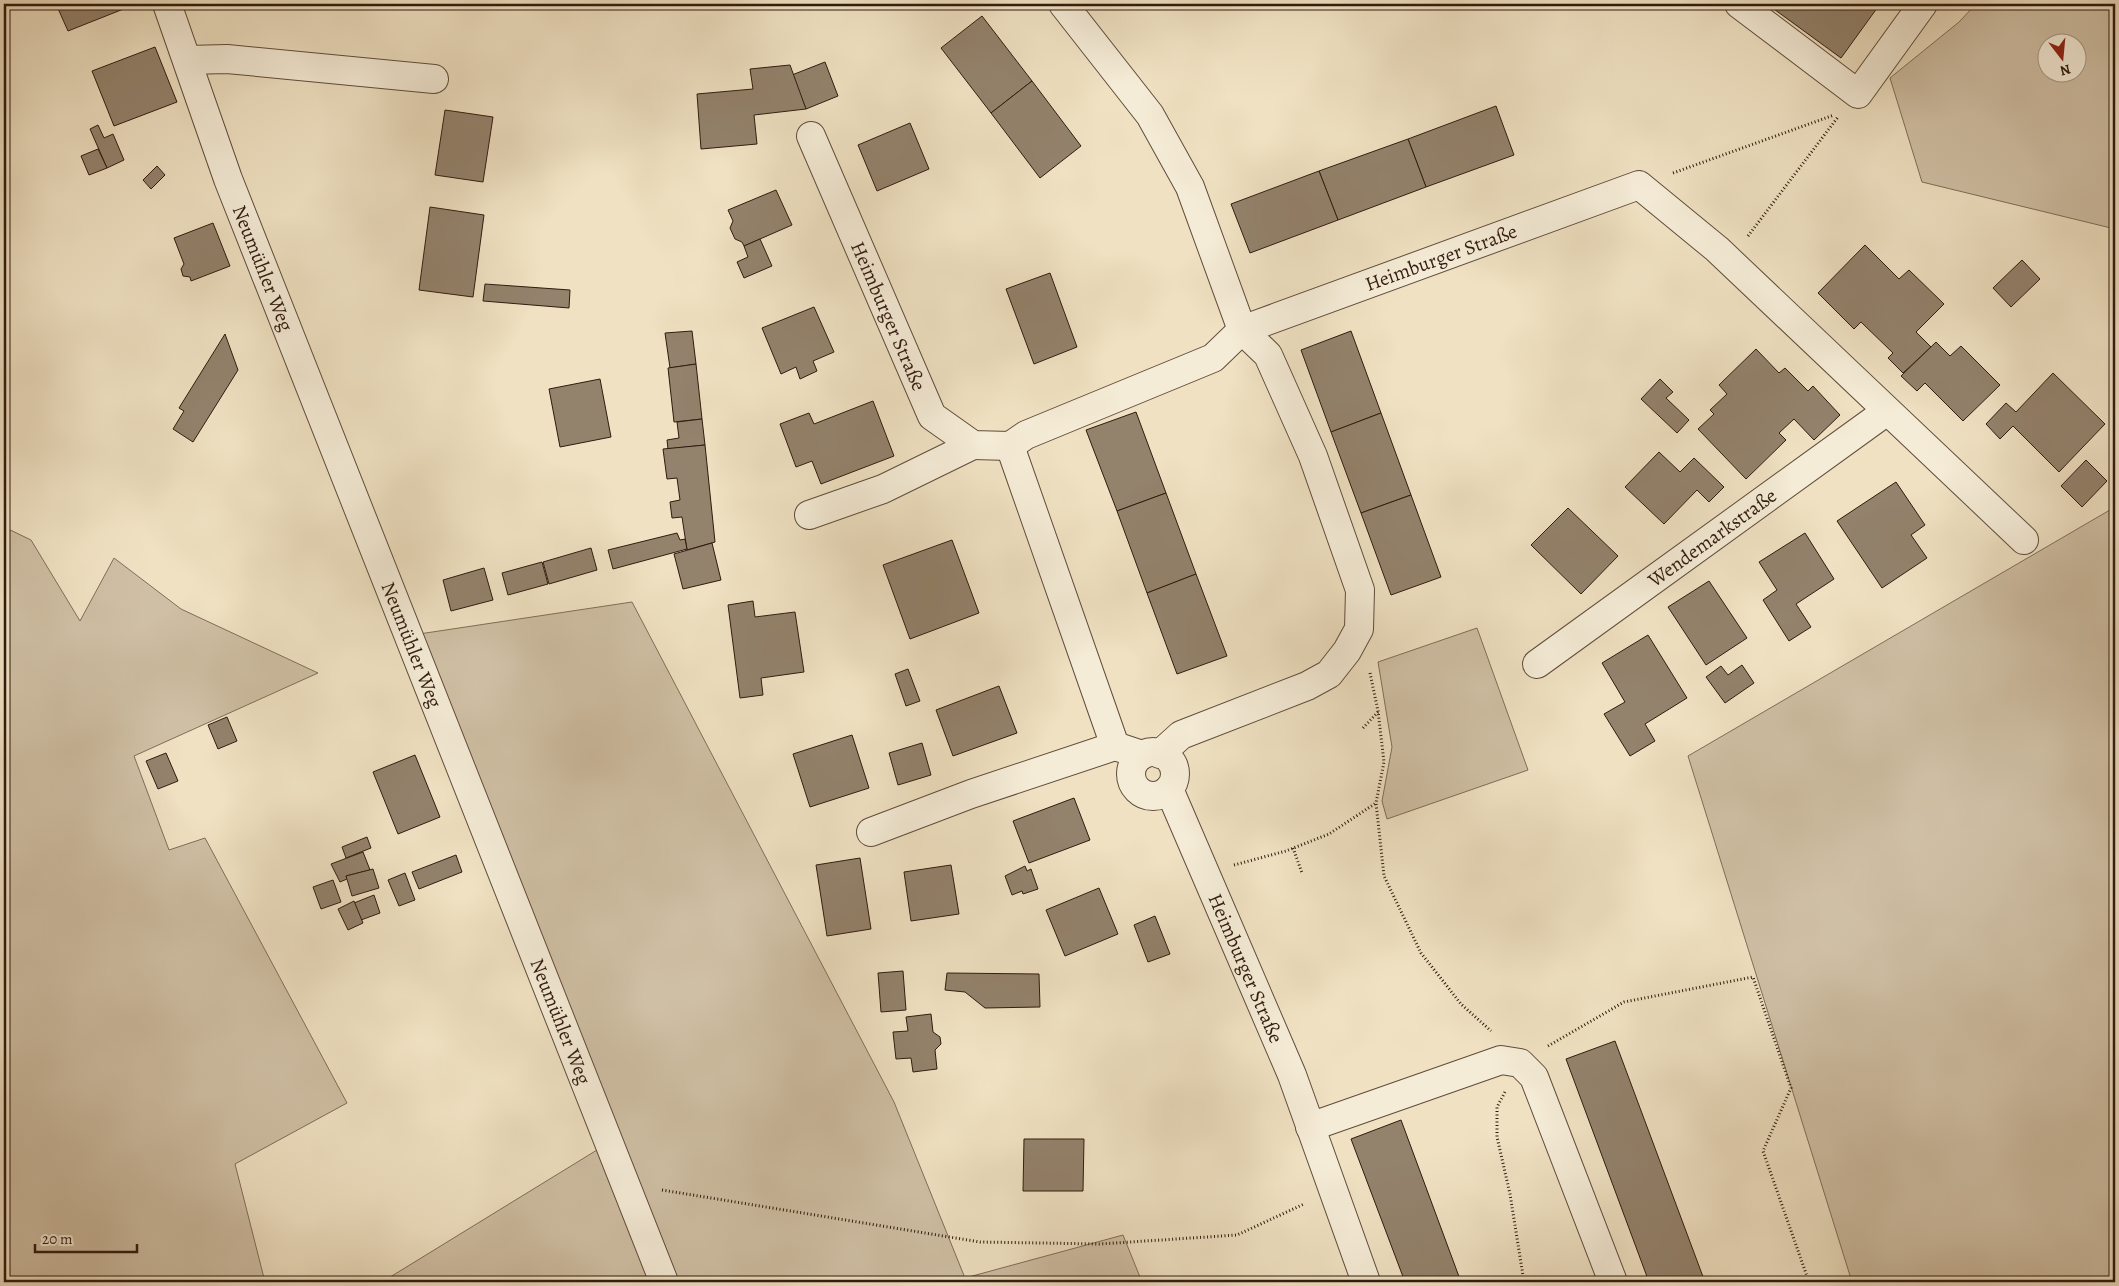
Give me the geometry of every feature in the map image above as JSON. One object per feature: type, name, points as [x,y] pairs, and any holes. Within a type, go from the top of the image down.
[{"type":"street","points":[[1063,4],[1150,115],[1190,186],[1242,330],[1268,355],[1313,456],[1360,590],[1359,629],[1347,651],[1329,674],[1307,686],[1181,736],[1133,765],[1132,782],[1138,791],[1145,795],[1155,796],[1169,789]]},
{"type":"street","points":[[1739,4],[1858,94],[1923,4]]},
{"type":"street","name":"Neumühler Weg","points":[[173,7],[201,106],[280,313],[664,1282]]},
{"type":"street","points":[[187,60],[227,59],[434,79]]},
{"type":"street","name":"Heimburger Straße","points":[[811,136],[932,416],[973,445]]},
{"type":"street","points":[[1639,185],[1729,261],[2024,540]]},
{"type":"street","name":"Heimburger Straße","points":[[1010,446],[1026,435],[1213,358],[1242,330],[1639,185]]},
{"type":"street","name":"Wendemarkstraße","points":[[1537,664],[1887,411]]},
{"type":"street","points":[[810,515],[883,489],[973,445],[1010,446],[1115,746]]},
{"type":"street","points":[[871,832],[971,794],[1115,746],[1151,755]]},
{"type":"street","name":"Heimburger Straße","points":[[1151,755],[1167,757],[1174,772],[1173,781],[1169,789],[1292,1076],[1366,1282]]},
{"type":"street","points":[[1314,1138],[1501,1060],[1520,1062],[1534,1077],[1613,1282]]},
{"type":"path","points":[[1639,185],[1842,112],[1729,261]]},
{"type":"path","points":[[1359,629],[1378,711],[1384,762],[1376,802],[1384,876],[1421,953],[1461,1004],[1500,1040],[1520,1062]]},
{"type":"path","points":[[1363,728],[1378,711]]},
{"type":"path","points":[[1205,873],[1293,848],[1329,834],[1376,802]]},
{"type":"path","points":[[1293,848],[1302,872]]},
{"type":"path","points":[[1524,1282],[1510,1194],[1497,1136],[1497,1107],[1520,1062],[1624,1002],[1753,977],[1791,1088],[1763,1151],[1809,1282]]},
{"type":"path","points":[[626,1184],[980,1242],[1100,1244],[1237,1235],[1334,1191]]},
{"type":"shaded area","points":[[1976,4],[2115,4],[2115,229],[1922,182],[1890,78],[1959,22]]},
{"type":"shaded area","points":[[2115,507],[2115,1282],[1852,1282],[1688,756]]},
{"type":"shaded area","points":[[4,527],[31,540],[80,621],[114,558],[181,609],[318,673],[134,756],[169,850],[205,838],[347,1103],[235,1164],[265,1282],[4,1282]]},
{"type":"shaded area","points":[[632,602],[894,1102],[965,1278],[1123,1235],[1142,1282],[382,1282],[610,1142],[419,634]]},
{"type":"shaded area","points":[[1477,628],[1528,770],[1387,819],[1382,801],[1392,747],[1378,662]]},
{"type":"building","points":[[56,4],[124,4],[126,8],[68,31]]},
{"type":"building","points":[[1767,4],[1880,4],[1841,58]]},
{"type":"building","points":[[982,16],[1032,81],[991,113],[941,48]]},
{"type":"building","points":[[155,47],[177,102],[114,126],[92,71]]},
{"type":"building","points":[[825,62],[838,96],[806,109],[792,75]]},
{"type":"building","points":[[790,65],[806,109],[754,115],[757,144],[701,149],[697,94],[753,89],[750,69]]},
{"type":"building","points":[[1032,81],[1081,146],[1040,178],[991,113]]},
{"type":"building","points":[[1496,106],[1514,155],[1426,187],[1408,139]]},
{"type":"building","points":[[445,110],[493,117],[483,182],[435,175]]},
{"type":"building","points":[[910,123],[929,169],[877,191],[858,145]]},
{"type":"building","points":[[98,125],[104,138],[113,134],[124,160],[107,168],[90,129]]},
{"type":"building","points":[[1408,139],[1426,187],[1338,220],[1319,171]]},
{"type":"building","points":[[98,149],[107,168],[89,175],[81,156]]},
{"type":"building","points":[[157,166],[165,175],[151,189],[143,180]]},
{"type":"building","points":[[1319,171],[1338,220],[1250,253],[1231,204]]},
{"type":"building","points":[[776,190],[792,225],[744,246],[742,242],[735,239],[730,228],[733,221],[728,210]]},
{"type":"building","points":[[430,207],[484,215],[473,297],[419,290]]},
{"type":"building","points":[[213,223],[230,266],[191,281],[190,277],[183,276],[181,269],[184,264],[174,238]]},
{"type":"building","points":[[760,239],[772,266],[744,278],[737,262],[748,257],[744,246]]},
{"type":"building","points":[[1865,245],[1899,279],[1909,270],[1944,304],[1916,332],[1931,347],[1903,373],[1888,358],[1893,353],[1861,322],[1854,329],[1818,293]]},
{"type":"building","points":[[2022,260],[2040,279],[2011,307],[1993,288]]},
{"type":"building","points":[[1050,273],[1077,347],[1034,364],[1006,289]]},
{"type":"building","points":[[485,284],[570,290],[569,308],[483,301]]},
{"type":"building","points":[[814,307],[834,352],[813,361],[817,371],[800,379],[796,367],[781,374],[762,328]]},
{"type":"building","points":[[692,331],[696,364],[670,368],[665,333]]},
{"type":"building","points":[[1351,331],[1381,413],[1331,432],[1301,350]]},
{"type":"building","points":[[225,334],[238,370],[193,442],[173,429],[184,411],[179,408]]},
{"type":"building","points":[[1936,342],[1950,356],[1961,346],[2000,385],[1963,421],[1925,383],[1917,391],[1901,376]]},
{"type":"building","points":[[1756,349],[1779,373],[1785,368],[1808,391],[1813,386],[1840,415],[1814,440],[1794,419],[1779,433],[1786,440],[1746,479],[1698,429],[1714,414],[1710,410],[1727,394],[1719,385]]},
{"type":"building","points":[[696,364],[702,419],[674,422],[668,368]]},
{"type":"building","points":[[2053,373],[2105,424],[2059,472],[2013,426],[2000,439],[1986,424],[2006,403],[2016,412]]},
{"type":"building","points":[[600,379],[611,437],[560,447],[549,389]]},
{"type":"building","points":[[1660,379],[1673,392],[1666,398],[1689,420],[1677,433],[1641,399]]},
{"type":"building","points":[[873,401],[894,456],[821,484],[812,461],[796,467],[780,424],[809,413],[814,424]]},
{"type":"building","points":[[1136,412],[1166,493],[1117,511],[1086,430]]},
{"type":"building","points":[[1381,413],[1411,495],[1361,513],[1331,432]]},
{"type":"building","points":[[702,419],[705,445],[668,449],[667,440],[679,438],[677,422]]},
{"type":"building","points":[[705,445],[715,542],[687,550],[682,517],[672,518],[670,502],[680,500],[677,478],[667,479],[663,449]]},
{"type":"building","points":[[1659,452],[1680,472],[1694,458],[1724,487],[1709,502],[1697,490],[1664,524],[1625,487]]},
{"type":"building","points":[[2086,460],[2107,481],[2082,507],[2061,486]]},
{"type":"building","points":[[1896,482],[1925,525],[1911,535],[1927,558],[1882,588],[1837,521]]},
{"type":"building","points":[[1166,493],[1196,574],[1147,593],[1117,511]]},
{"type":"building","points":[[1411,495],[1441,577],[1391,595],[1361,513]]},
{"type":"building","points":[[1568,508],[1618,556],[1581,594],[1531,545]]},
{"type":"building","points":[[677,533],[680,540],[685,539],[687,549],[613,569],[608,550]]},
{"type":"building","points":[[1805,533],[1834,579],[1796,604],[1811,627],[1789,641],[1763,600],[1777,590],[1759,562]]},
{"type":"building","points":[[952,540],[979,613],[910,639],[883,565]]},
{"type":"building","points":[[712,543],[721,580],[683,589],[674,554]]},
{"type":"building","points":[[591,548],[597,570],[549,584],[543,562]]},
{"type":"building","points":[[542,562],[548,584],[508,595],[502,573]]},
{"type":"building","points":[[484,568],[493,600],[451,611],[443,580]]},
{"type":"building","points":[[1196,574],[1227,656],[1177,674],[1147,593]]},
{"type":"building","points":[[1709,581],[1747,638],[1706,665],[1668,607]]},
{"type":"building","points":[[753,601],[755,617],[795,612],[804,672],[761,678],[763,695],[740,698],[728,605]]},
{"type":"building","points":[[1648,635],[1687,698],[1645,724],[1655,741],[1630,756],[1604,714],[1625,702],[1602,663]]},
{"type":"building","points":[[1742,665],[1754,683],[1725,703],[1706,677],[1721,666],[1728,675]]},
{"type":"building","points":[[908,669],[920,701],[906,706],[895,674]]},
{"type":"building","points":[[999,686],[1017,733],[953,756],[936,710]]},
{"type":"building","points":[[227,717],[237,741],[218,749],[208,725]]},
{"type":"building","points":[[852,735],[869,788],[810,807],[793,754]]},
{"type":"building","points":[[922,743],[931,775],[898,785],[889,753]]},
{"type":"building","points":[[166,753],[178,781],[158,789],[146,761]]},
{"type":"building","points":[[415,755],[440,817],[398,834],[373,772]]},
{"type":"building","points":[[1074,798],[1090,840],[1029,863],[1013,821]]},
{"type":"building","points":[[367,837],[371,848],[346,858],[342,847]]},
{"type":"building","points":[[363,852],[370,870],[346,876],[347,879],[340,882],[331,864]]},
{"type":"building","points":[[456,855],[462,872],[419,889],[412,872]]},
{"type":"building","points":[[860,858],[871,929],[827,936],[816,865]]},
{"type":"building","points":[[951,865],[959,914],[911,921],[904,872]]},
{"type":"building","points":[[1025,866],[1027,871],[1031,869],[1038,889],[1023,894],[1022,891],[1012,895],[1005,876]]},
{"type":"building","points":[[373,869],[379,888],[352,896],[346,876]]},
{"type":"building","points":[[405,873],[415,900],[399,906],[388,880]]},
{"type":"building","points":[[333,880],[341,902],[321,909],[313,887]]},
{"type":"building","points":[[1099,888],[1118,934],[1065,956],[1046,910]]},
{"type":"building","points":[[374,895],[380,913],[361,920],[354,903]]},
{"type":"building","points":[[354,901],[363,923],[348,930],[338,909]]},
{"type":"building","points":[[1155,916],[1170,954],[1148,962],[1134,925]]},
{"type":"building","points":[[903,971],[906,1010],[881,1012],[878,973]]},
{"type":"building","points":[[947,973],[1039,974],[1040,1007],[985,1008],[965,992],[945,990]]},
{"type":"building","points":[[931,1014],[933,1032],[940,1037],[941,1044],[935,1050],[937,1069],[913,1072],[911,1058],[896,1059],[893,1032],[908,1031],[906,1017]]},
{"type":"building","points":[[1615,1041],[1705,1282],[1649,1282],[1566,1059]]},
{"type":"building","points":[[1401,1120],[1461,1282],[1405,1282],[1351,1139]]},
{"type":"building","points":[[1024,1139],[1084,1139],[1083,1191],[1023,1191]]}]
